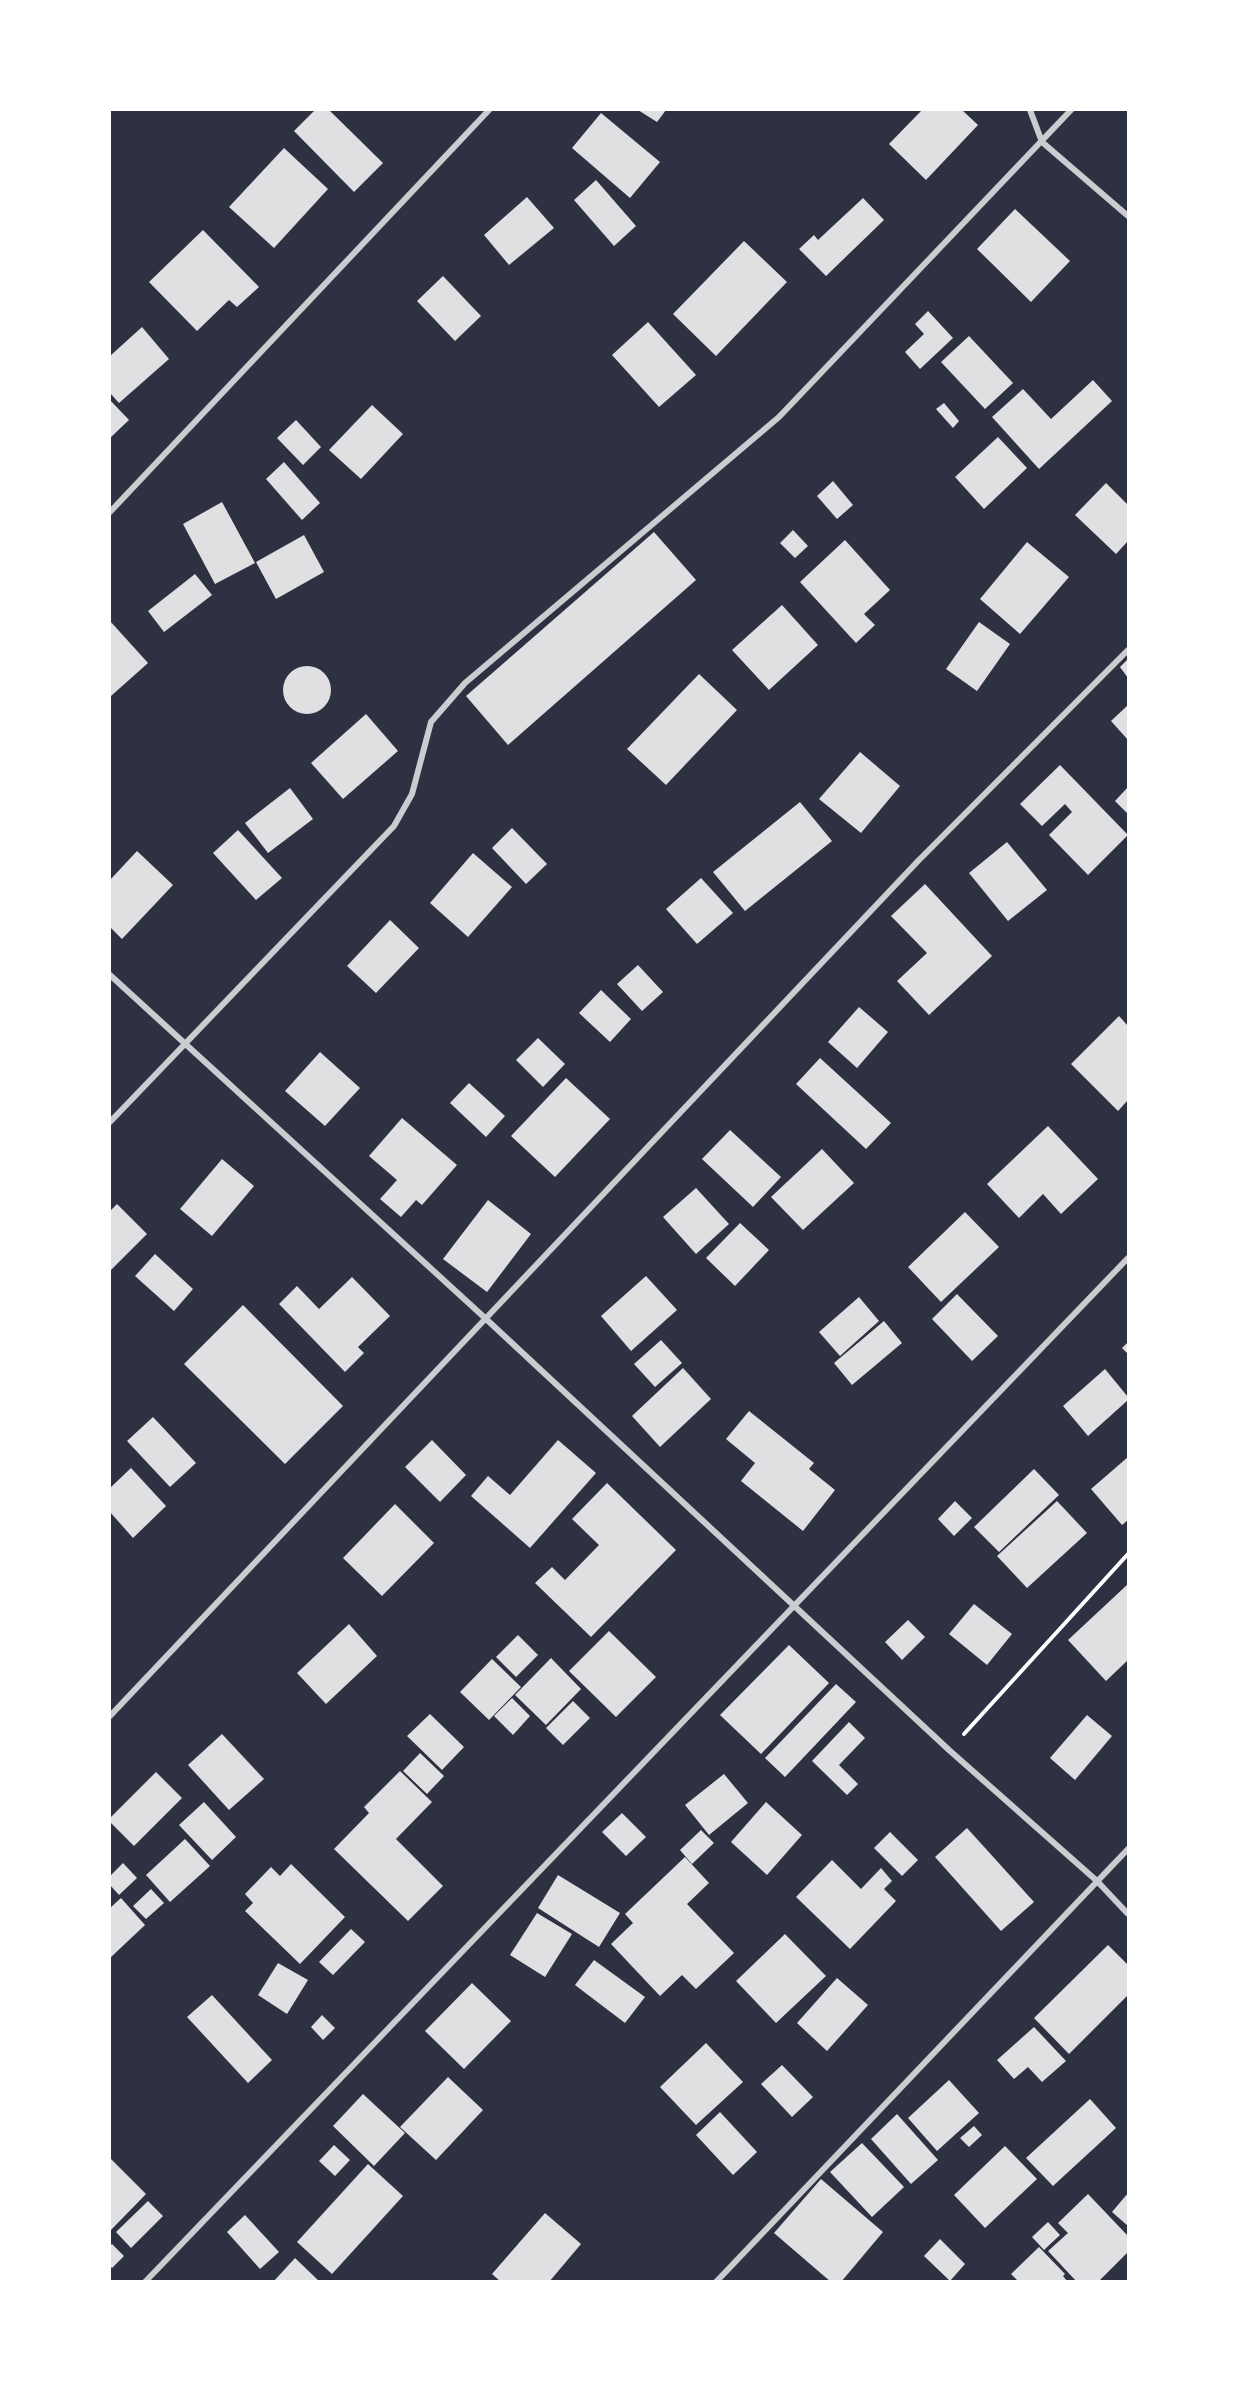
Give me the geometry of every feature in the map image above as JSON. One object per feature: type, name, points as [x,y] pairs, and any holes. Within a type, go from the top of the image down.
[{"type":"street","points":[[110,512],[489,110]]},
{"type":"street","points":[[1030,110],[1042,142],[1128,216]]},
{"type":"street","points":[[110,1122],[394,826],[412,794],[431,722],[465,682],[779,417],[1071,110]]},
{"type":"street","points":[[110,1716],[918,861],[1128,650]]},
{"type":"street","points":[[110,975],[186,1042],[950,1750],[1097,1881],[1128,1914]]},
{"type":"street","points":[[145,2282],[796,1607],[1128,1258]]},
{"type":"street","points":[[716,2282],[1128,1849]]},
{"type":"path","points":[[950,1750],[1128,1554]]},
{"type":"building","points":[[315,110],[329,110],[383,163],[354,192],[294,131]]},
{"type":"building","points":[[638,110],[666,110],[657,122]]},
{"type":"building","points":[[922,110],[962,110],[978,125],[926,180],[889,144]]},
{"type":"building","points":[[601,113],[660,162],[630,198],[572,148]]},
{"type":"building","points":[[284,148],[328,189],[274,248],[229,207]]},
{"type":"building","points":[[596,180],[636,226],[614,246],[574,200]]},
{"type":"building","points":[[527,197],[554,228],[509,265],[484,235]]},
{"type":"building","points":[[863,198],[884,220],[826,276],[799,249],[814,235],[818,240]]},
{"type":"building","points":[[1015,209],[1070,261],[1031,302],[977,249]]},
{"type":"building","points":[[203,230],[259,287],[237,307],[229,300],[197,331],[149,282]]},
{"type":"building","points":[[744,241],[787,282],[716,356],[673,314]]},
{"type":"building","points":[[443,276],[481,316],[455,341],[417,301]]},
{"type":"building","points":[[928,311],[953,338],[920,369],[905,352],[924,334],[915,324]]},
{"type":"building","points":[[648,322],[696,375],[659,407],[612,355]]},
{"type":"building","points":[[142,327],[169,359],[119,403],[110,393],[110,356]]},
{"type":"building","points":[[969,336],[1013,383],[985,409],[941,362]]},
{"type":"building","points":[[1093,380],[1112,401],[1039,469],[992,417],[1023,389],[1051,419]]},
{"type":"building","points":[[110,400],[129,420],[110,438]]},
{"type":"building","points":[[944,403],[959,421],[953,428],[936,409]]},
{"type":"building","points":[[372,405],[403,434],[361,479],[329,450]]},
{"type":"building","points":[[296,420],[321,447],[303,465],[277,438]]},
{"type":"building","points":[[998,437],[1027,468],[984,509],[955,477]]},
{"type":"building","points":[[284,462],[320,503],[302,520],[266,479]]},
{"type":"building","points":[[833,481],[853,505],[837,519],[817,496]]},
{"type":"building","points":[[1106,483],[1128,505],[1128,541],[1116,554],[1075,515]]},
{"type":"building","points":[[222,502],[255,563],[215,584],[183,524]]},
{"type":"building","points":[[793,530],[808,546],[795,558],[780,543]]},
{"type":"building","points":[[654,532],[696,580],[508,745],[466,696]]},
{"type":"building","points":[[304,535],[324,572],[276,599],[256,562]]},
{"type":"building","points":[[845,540],[890,590],[864,614],[875,625],[856,643],[800,582]]},
{"type":"building","points":[[1027,542],[1069,577],[1020,634],[980,599]]},
{"type":"building","points":[[195,574],[212,595],[164,632],[148,611]]},
{"type":"building","points":[[782,605],[818,645],[769,690],[732,650]]},
{"type":"building","points":[[110,621],[148,663],[111,696],[110,694]]},
{"type":"building","points":[[979,622],[1010,644],[977,691],[946,669]]},
{"type":"building","points":[[1128,659],[1128,678],[1120,667]]},
{"type":"building","points":[[302,666],[312,666],[327,676],[331,690],[327,704],[321,710],[312,714],[302,714],[287,704],[283,695],[283,685],[293,670]]},
{"type":"building","points":[[699,674],[737,710],[666,785],[627,749]]},
{"type":"building","points":[[1128,705],[1128,740],[1111,721]]},
{"type":"building","points":[[366,714],[398,751],[343,799],[311,763]]},
{"type":"building","points":[[860,752],[900,786],[861,833],[819,799]]},
{"type":"building","points":[[1060,765],[1128,835],[1088,875],[1049,835],[1072,812],[1065,804],[1042,826],[1020,804]]},
{"type":"building","points":[[1128,787],[1128,814],[1115,801]]},
{"type":"building","points":[[290,788],[313,819],[268,853],[245,823]]},
{"type":"building","points":[[800,802],[832,841],[745,911],[713,872]]},
{"type":"building","points":[[512,828],[547,864],[526,884],[492,848]]},
{"type":"building","points":[[238,830],[282,878],[256,900],[213,853]]},
{"type":"building","points":[[1007,842],[1047,890],[1008,921],[969,873]]},
{"type":"building","points":[[137,851],[173,885],[122,939],[110,927],[110,880]]},
{"type":"building","points":[[473,853],[512,887],[468,937],[430,903]]},
{"type":"building","points":[[701,878],[733,913],[697,944],[666,909]]},
{"type":"building","points":[[925,884],[992,956],[929,1015],[897,981],[927,953],[891,916]]},
{"type":"building","points":[[390,920],[419,948],[376,993],[347,966]]},
{"type":"building","points":[[638,965],[663,992],[642,1011],[617,984]]},
{"type":"building","points":[[601,990],[631,1019],[610,1042],[579,1013]]},
{"type":"building","points":[[859,1007],[888,1032],[857,1068],[828,1042]]},
{"type":"building","points":[[1119,1016],[1128,1026],[1128,1100],[1118,1111],[1071,1064]]},
{"type":"building","points":[[538,1038],[565,1064],[543,1087],[516,1060]]},
{"type":"building","points":[[320,1052],[360,1088],[325,1126],[285,1091]]},
{"type":"building","points":[[820,1058],[891,1123],[866,1149],[796,1084]]},
{"type":"building","points":[[566,1078],[610,1119],[555,1177],[511,1136]]},
{"type":"building","points":[[469,1083],[505,1116],[486,1137],[450,1103]]},
{"type":"building","points":[[402,1118],[457,1165],[422,1205],[416,1200],[401,1217],[380,1199],[397,1180],[369,1156]]},
{"type":"building","points":[[1048,1126],[1098,1179],[1061,1214],[1043,1194],[1019,1218],[987,1184]]},
{"type":"building","points":[[730,1130],[781,1177],[753,1207],[702,1159]]},
{"type":"building","points":[[822,1149],[854,1183],[803,1230],[771,1197]]},
{"type":"building","points":[[222,1159],[254,1186],[212,1236],[180,1209]]},
{"type":"building","points":[[696,1188],[729,1224],[696,1254],[663,1217]]},
{"type":"building","points":[[488,1200],[531,1234],[487,1292],[443,1259]]},
{"type":"building","points":[[117,1204],[147,1234],[110,1271],[110,1211]]},
{"type":"building","points":[[965,1212],[999,1247],[941,1302],[908,1267]]},
{"type":"building","points":[[740,1223],[769,1250],[735,1286],[706,1258]]},
{"type":"building","points":[[155,1254],[193,1289],[174,1311],[135,1276]]},
{"type":"building","points":[[646,1276],[677,1310],[631,1351],[601,1316]]},
{"type":"building","points":[[352,1277],[390,1316],[358,1347],[364,1353],[345,1372],[279,1304],[297,1286],[319,1309]]},
{"type":"building","points":[[957,1294],[998,1336],[972,1361],[932,1319]]},
{"type":"building","points":[[859,1297],[879,1321],[840,1356],[819,1332]]},
{"type":"building","points":[[243,1305],[343,1406],[285,1464],[184,1364]]},
{"type":"building","points":[[884,1321],[902,1343],[852,1385],[834,1363]]},
{"type":"building","points":[[661,1340],[682,1363],[655,1387],[634,1364]]},
{"type":"building","points":[[1128,1342],[1128,1354],[1122,1348]]},
{"type":"building","points":[[683,1368],[711,1399],[660,1447],[632,1416]]},
{"type":"building","points":[[1105,1369],[1128,1400],[1088,1436],[1063,1406]]},
{"type":"building","points":[[749,1411],[814,1463],[809,1469],[835,1490],[803,1531],[741,1481],[755,1463],[726,1439]]},
{"type":"building","points":[[153,1417],[196,1463],[170,1487],[127,1441]]},
{"type":"building","points":[[432,1440],[466,1475],[440,1502],[405,1467]]},
{"type":"building","points":[[558,1440],[596,1473],[530,1548],[471,1496],[488,1476],[510,1495]]},
{"type":"building","points":[[1128,1457],[1128,1520],[1122,1525],[1091,1489]]},
{"type":"building","points":[[131,1468],[166,1506],[133,1538],[110,1512],[110,1488]]},
{"type":"building","points":[[1034,1469],[1059,1495],[999,1552],[974,1527]]},
{"type":"building","points":[[607,1483],[676,1550],[591,1637],[535,1583],[552,1567],[565,1580],[599,1545],[572,1519]]},
{"type":"building","points":[[955,1501],[972,1518],[954,1536],[938,1519]]},
{"type":"building","points":[[1057,1501],[1087,1533],[1027,1588],[997,1556]]},
{"type":"building","points":[[395,1504],[434,1543],[382,1596],[343,1558]]},
{"type":"building","points":[[1128,1584],[1128,1660],[1106,1681],[1068,1640]]},
{"type":"building","points":[[974,1604],[1012,1634],[987,1665],[949,1634]]},
{"type":"building","points":[[908,1620],[925,1637],[902,1660],[885,1642]]},
{"type":"building","points":[[349,1624],[377,1656],[326,1704],[297,1673]]},
{"type":"building","points":[[609,1631],[656,1677],[616,1717],[569,1671]]},
{"type":"building","points":[[518,1635],[538,1655],[516,1677],[496,1657]]},
{"type":"building","points":[[789,1645],[829,1683],[761,1754],[720,1715]]},
{"type":"building","points":[[551,1658],[581,1689],[546,1725],[515,1695]]},
{"type":"building","points":[[492,1659],[521,1687],[489,1720],[460,1692]]},
{"type":"building","points":[[836,1684],[856,1702],[785,1777],[765,1758]]},
{"type":"building","points":[[512,1698],[530,1716],[513,1735],[494,1716]]},
{"type":"building","points":[[573,1701],[590,1718],[563,1745],[546,1728]]},
{"type":"building","points":[[430,1714],[464,1747],[442,1770],[407,1736]]},
{"type":"building","points":[[1087,1715],[1112,1736],[1075,1780],[1050,1758]]},
{"type":"building","points":[[849,1722],[865,1738],[839,1765],[858,1784],[847,1795],[812,1761]]},
{"type":"building","points":[[222,1734],[264,1779],[229,1810],[188,1765]]},
{"type":"building","points":[[420,1753],[444,1776],[427,1794],[403,1771]]},
{"type":"building","points":[[400,1771],[432,1802],[396,1839],[443,1886],[408,1921],[334,1849],[369,1813],[364,1807]]},
{"type":"building","points":[[156,1772],[182,1798],[134,1846],[110,1822],[110,1818]]},
{"type":"building","points":[[724,1774],[748,1803],[709,1835],[685,1805]]},
{"type":"building","points":[[204,1802],[236,1837],[212,1860],[179,1825]]},
{"type":"building","points":[[766,1802],[802,1835],[767,1875],[731,1842]]},
{"type":"building","points":[[622,1813],[646,1837],[626,1856],[602,1832]]},
{"type":"building","points":[[967,1828],[1034,1902],[1001,1931],[935,1857]]},
{"type":"building","points":[[701,1830],[714,1843],[692,1864],[680,1850]]},
{"type":"building","points":[[890,1832],[918,1860],[902,1876],[874,1848]]},
{"type":"building","points":[[185,1839],[210,1866],[170,1902],[146,1875]]},
{"type":"building","points":[[685,1857],[709,1883],[687,1904],[734,1953],[696,1989],[682,1975],[660,1996],[611,1944],[633,1923],[625,1914]]},
{"type":"building","points":[[832,1860],[861,1889],[881,1868],[892,1881],[884,1889],[896,1901],[850,1949],[796,1897]]},
{"type":"building","points":[[123,1863],[137,1878],[119,1895],[110,1885],[110,1876]]},
{"type":"building","points":[[291,1864],[345,1917],[300,1964],[245,1911],[253,1903],[245,1894],[271,1867],[280,1876]]},
{"type":"building","points":[[558,1875],[620,1913],[599,1947],[538,1908]]},
{"type":"building","points":[[151,1889],[164,1903],[146,1919],[133,1906]]},
{"type":"building","points":[[121,1898],[145,1925],[110,1958],[110,1908]]},
{"type":"building","points":[[537,1913],[572,1934],[545,1977],[510,1955]]},
{"type":"building","points":[[351,1929],[365,1942],[333,1975],[319,1962]]},
{"type":"building","points":[[785,1934],[826,1976],[776,2023],[736,1981]]},
{"type":"building","points":[[1108,1945],[1128,1965],[1128,1995],[1069,2054],[1034,2018]]},
{"type":"building","points":[[594,1960],[645,1997],[625,2023],[575,1985]]},
{"type":"building","points":[[278,1963],[308,1980],[287,2014],[258,1995]]},
{"type":"building","points":[[837,1978],[868,2005],[827,2051],[797,2023]]},
{"type":"building","points":[[472,1983],[511,2021],[464,2069],[425,2031]]},
{"type":"building","points":[[212,1995],[272,2060],[248,2083],[187,2017]]},
{"type":"building","points":[[322,2015],[335,2028],[323,2040],[311,2027]]},
{"type":"building","points":[[1034,2027],[1066,2061],[1042,2082],[1028,2067],[1014,2079],[997,2060]]},
{"type":"building","points":[[706,2043],[743,2082],[696,2125],[660,2087]]},
{"type":"building","points":[[782,2065],[813,2097],[792,2117],[761,2084]]},
{"type":"building","points":[[448,2077],[483,2110],[436,2160],[400,2127]]},
{"type":"building","points":[[949,2080],[979,2113],[937,2151],[908,2118]]},
{"type":"building","points":[[363,2094],[405,2133],[374,2166],[333,2126]]},
{"type":"building","points":[[1090,2099],[1116,2128],[1053,2186],[1026,2158]]},
{"type":"building","points":[[720,2112],[757,2152],[733,2175],[696,2135]]},
{"type":"building","points":[[897,2114],[938,2160],[911,2184],[871,2139]]},
{"type":"building","points":[[974,2126],[982,2135],[969,2147],[960,2138]]},
{"type":"building","points":[[862,2143],[904,2187],[872,2217],[830,2172]]},
{"type":"building","points":[[334,2145],[350,2160],[335,2176],[319,2161]]},
{"type":"building","points":[[1005,2146],[1037,2179],[985,2228],[954,2195]]},
{"type":"building","points":[[110,2158],[146,2194],[110,2231]]},
{"type":"building","points":[[368,2164],[403,2196],[332,2274],[297,2242]]},
{"type":"building","points":[[821,2179],[883,2232],[841,2282],[831,2282],[774,2233]]},
{"type":"building","points":[[1128,2193],[1128,2226],[1112,2212]]},
{"type":"building","points":[[1088,2194],[1128,2236],[1128,2252],[1098,2282],[1077,2282],[1048,2251],[1068,2233],[1058,2223]]},
{"type":"building","points":[[148,2201],[163,2216],[131,2248],[116,2232]]},
{"type":"building","points":[[545,2213],[581,2244],[549,2282],[501,2282],[492,2274]]},
{"type":"building","points":[[245,2215],[279,2252],[260,2269],[227,2232]]},
{"type":"building","points":[[1048,2222],[1060,2235],[1044,2250],[1032,2237]]},
{"type":"building","points":[[940,2239],[965,2264],[950,2281],[924,2256]]},
{"type":"building","points":[[112,2244],[124,2256],[112,2268],[110,2266],[110,2246]]},
{"type":"building","points":[[1039,2247],[1065,2274],[1063,2276],[1068,2282],[1019,2282],[1011,2274]]},
{"type":"building","points":[[295,2258],[320,2282],[273,2282]]}]
